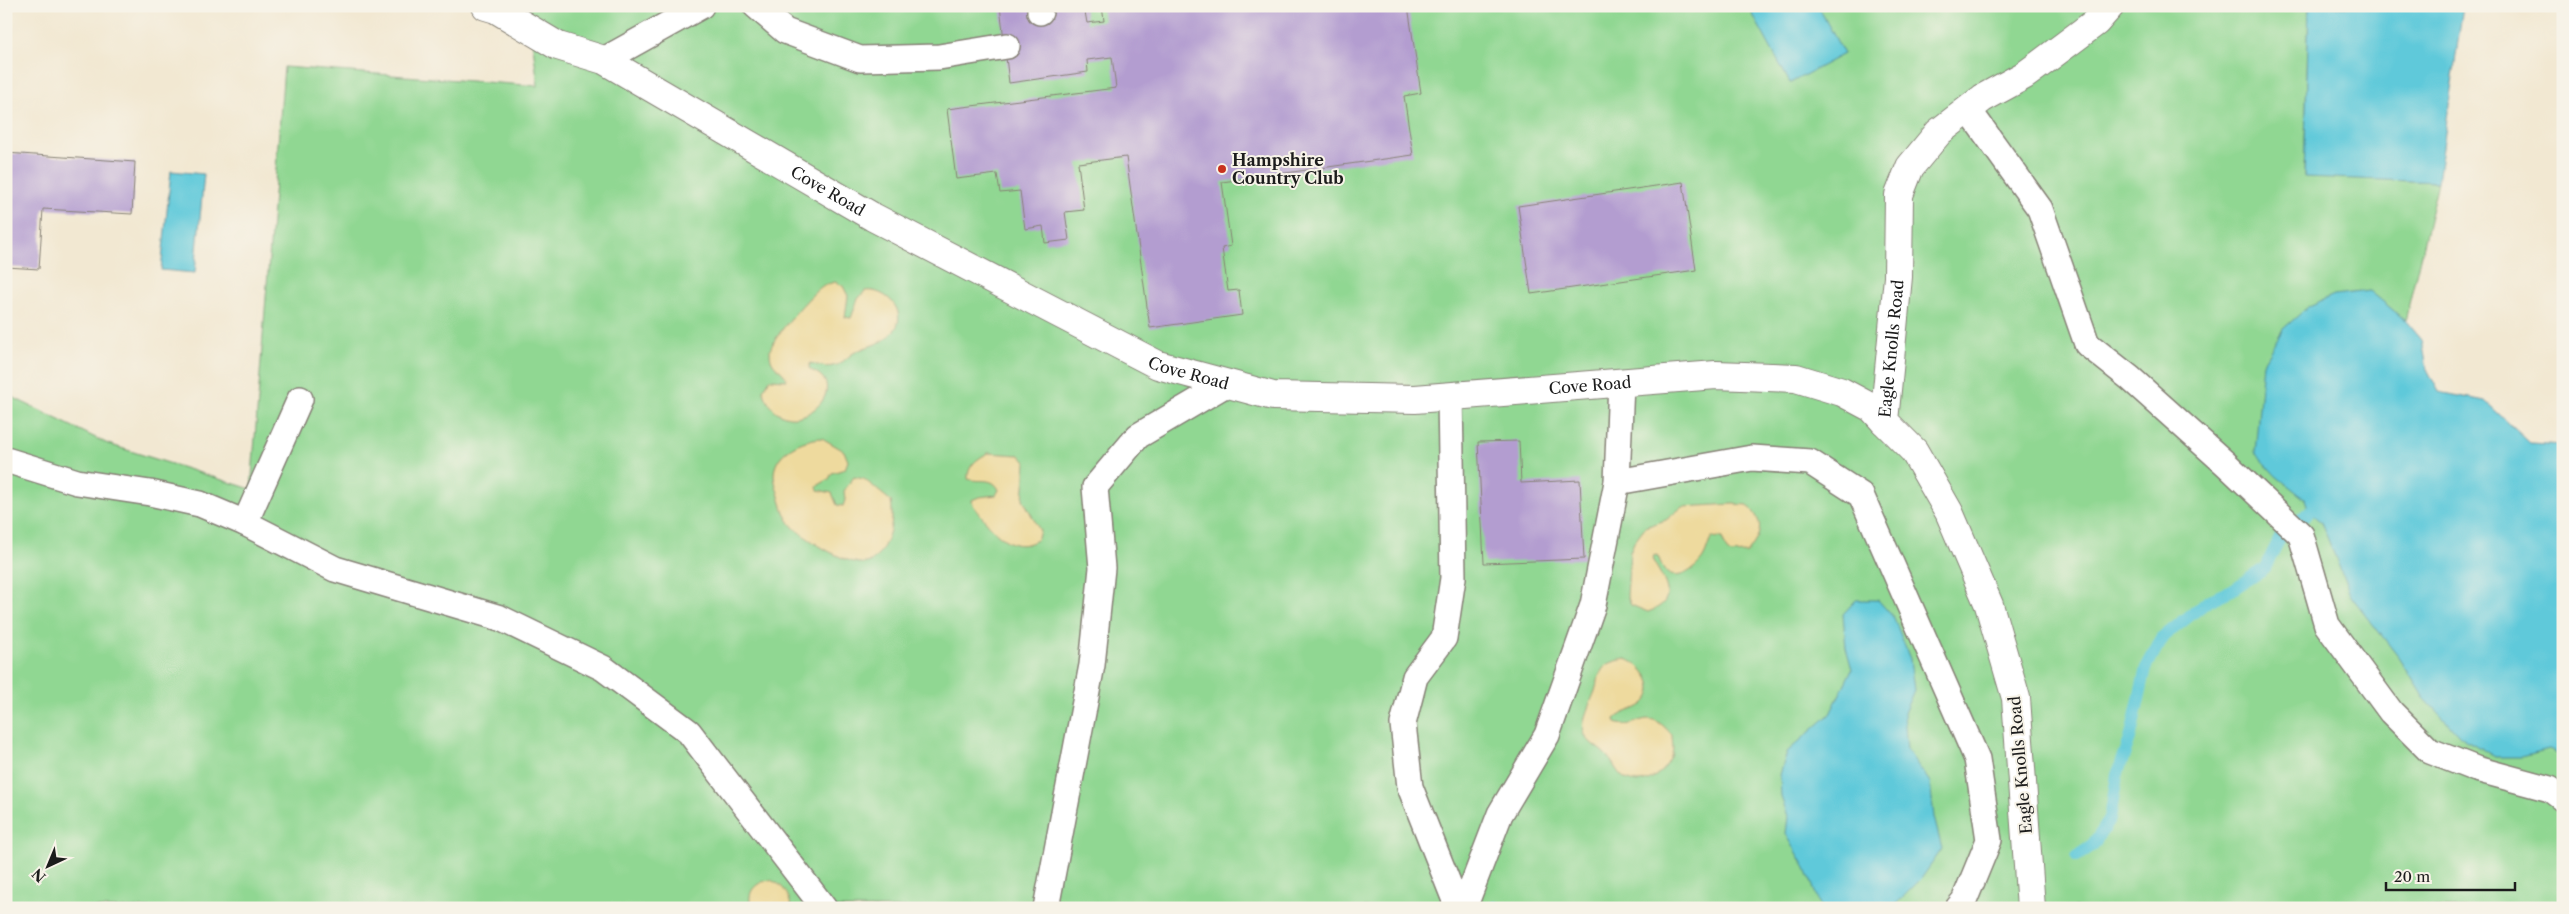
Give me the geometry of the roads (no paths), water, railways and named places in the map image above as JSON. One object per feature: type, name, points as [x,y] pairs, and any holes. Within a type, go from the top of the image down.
[{"type":"street","name":"Cove Road","points":[[486,6],[496,9],[558,46],[604,60],[873,217],[1158,365],[1273,396],[1415,399],[1716,374],[1796,378],[1842,392],[1872,408],[1884,421]]},
{"type":"street","name":"Eagle Knolls Road","points":[[2031,908],[2016,698],[1990,605],[1949,512],[1914,451],[1884,421],[1898,277],[1899,195],[1910,167],[1940,132],[1983,98],[2025,75],[2096,22],[2110,6]]},
{"type":"lane","points":[[604,60],[701,6]]},
{"type":"lane","points":[[756,6],[785,30],[860,59],[939,57],[1007,46]]},
{"type":"lane","points":[[1968,109],[2040,209],[2087,344],[2219,457],[2300,535],[2327,624],[2391,712],[2430,751],[2476,769],[2550,789],[2563,799]]},
{"type":"lane","points":[[1464,908],[1500,814],[1550,725],[1593,605],[1617,482],[1621,382]]},
{"type":"lane","points":[[1046,908],[1092,665],[1102,568],[1095,487],[1138,436],[1228,383]]},
{"type":"lane","points":[[1450,396],[1453,578],[1444,638],[1415,677],[1403,724],[1410,787],[1458,908]]},
{"type":"lane","points":[[245,523],[300,399]]},
{"type":"lane","points":[[1617,482],[1752,458],[1810,462],[1861,495],[1977,759],[1989,840],[1964,901],[1958,908]]},
{"type":"lane","points":[[6,460],[77,482],[150,493],[200,504],[245,523],[335,569],[500,618],[603,668],[689,732],[824,908]]},
{"type":"water","points":[[1748,6],[1818,6],[1844,54],[1790,83]]},
{"type":"water","points":[[2309,6],[2463,6],[2438,182],[2304,177]]},
{"type":"water","points":[[171,171],[204,174],[195,273],[161,270]]},
{"type":"water","points":[[2370,291],[2405,320],[2422,340],[2427,369],[2439,392],[2485,401],[2530,443],[2563,445],[2563,757],[2548,750],[2521,757],[2495,757],[2460,736],[2424,698],[2400,659],[2351,596],[2321,522],[2309,512],[2305,499],[2276,476],[2255,453],[2263,363],[2283,329],[2309,306],[2334,295]]},
{"type":"water","points":[[1856,600],[1878,600],[1894,618],[1910,659],[1914,690],[1904,713],[1907,750],[1930,782],[1934,817],[1942,849],[1921,879],[1892,908],[1821,908],[1806,868],[1786,834],[1788,816],[1781,797],[1780,775],[1787,752],[1830,714],[1852,669],[1846,648],[1843,614]]},
{"type":"waterway","points":[[2077,856],[2093,845],[2110,819],[2117,775],[2130,739],[2146,668],[2162,638],[2208,601],[2232,590],[2265,568],[2281,536],[2309,512]]},
{"type":"place","name":"Hampshire Country Club","points":[[1222,169]]}]
